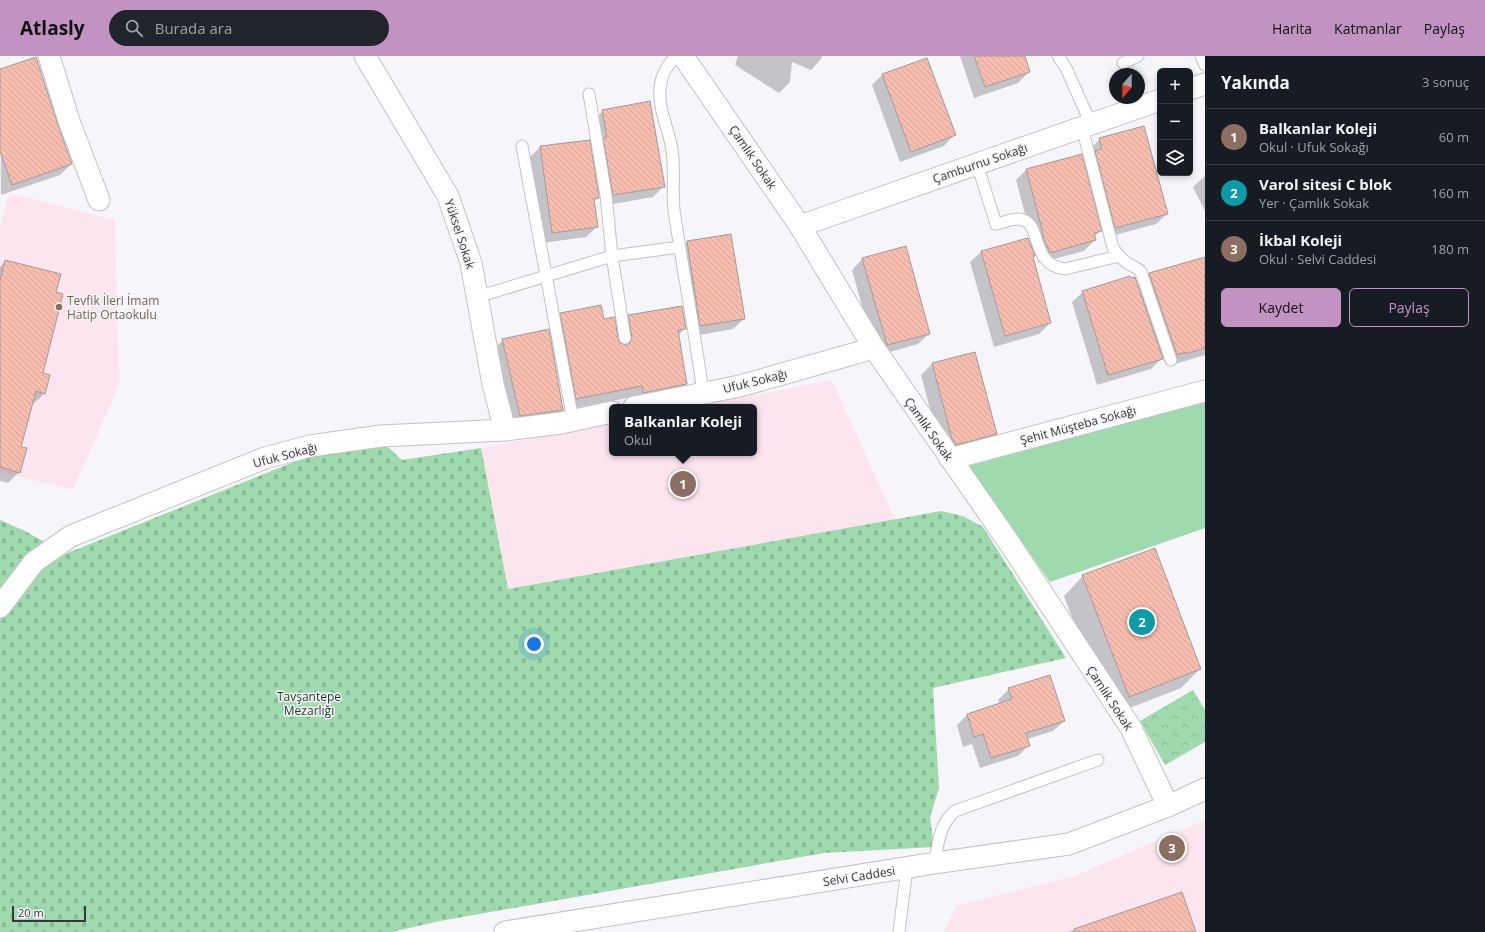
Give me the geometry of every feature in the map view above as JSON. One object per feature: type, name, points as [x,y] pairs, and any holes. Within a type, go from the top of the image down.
[{"type":"street","points":[[49,56],[69,121],[98,200]]},
{"type":"street","name":"Yüksel Sokak","points":[[365,56],[448,196],[471,263],[493,384],[505,430]]},
{"type":"street","name":"Çamlık Sokak","points":[[683,56],[800,226],[874,348],[1014,550],[1131,728],[1168,806]]},
{"type":"street","points":[[1193,88],[1205,84]]},
{"type":"street","name":"Çamburnu Sokağı","points":[[800,226],[1157,101]]},
{"type":"street","name":"Ufuk Sokağı","points":[[649,404],[740,386],[874,348]]},
{"type":"street","name":"Şehit Müşteba Sokağı","points":[[950,459],[1205,390]]},
{"type":"street","name":"Ufuk Sokağı","points":[[0,606],[34,562],[71,536],[265,458],[310,446],[381,436],[505,430],[609,413]]},
{"type":"street","name":"Selvi Caddesi","points":[[517,931],[935,863],[1069,844],[1168,806],[1205,789]]},
{"type":"lane","points":[[676,56],[662,75],[660,106],[672,150],[674,208],[703,393]]},
{"type":"lane","points":[[1058,56],[1066,68],[1086,126],[1113,248],[1127,263],[1137,268],[1144,277],[1170,360]]},
{"type":"lane","points":[[1123,63],[1138,56]]},
{"type":"lane","points":[[1201,56],[1205,65]]},
{"type":"lane","points":[[590,94],[606,195],[612,256],[625,338]]},
{"type":"lane","points":[[522,146],[572,420]]},
{"type":"lane","points":[[977,164],[996,224],[1018,219],[1030,225],[1034,231],[1041,255],[1052,265],[1058,268],[1065,268],[1119,256]]},
{"type":"lane","points":[[477,297],[612,256],[680,247]]},
{"type":"lane","points":[[935,863],[942,828],[948,817],[955,811],[1098,760]]},
{"type":"lane","points":[[899,932],[906,868]]},
{"type":"shaded area","name":"Tevfik İleri İmam Hatip Ortaokulu","points":[[9,193],[115,220],[119,385],[73,490],[0,472],[0,228]]},
{"type":"shaded area","points":[[832,380],[895,520],[508,589],[481,448],[609,423],[609,456],[757,456],[757,404],[707,404]]},
{"type":"shaded area","points":[[1205,820],[1205,932],[944,932],[956,906],[1075,876]]},
{"type":"green space","points":[[1205,401],[1205,528],[1050,582],[968,466]]},
{"type":"green space","name":"Tavşantepe Mezarlığı","points":[[369,440],[388,447],[402,460],[481,448],[508,589],[941,511],[963,516],[983,527],[1066,658],[933,688],[939,788],[930,817],[934,847],[824,853],[440,921],[392,932],[0,932],[0,520],[25,531],[65,554],[331,447]]},
{"type":"green space","points":[[1193,690],[1205,710],[1205,742],[1165,765],[1140,721]]},
{"type":"building","points":[[974,56],[1025,56],[1030,72],[985,87]]},
{"type":"building","points":[[36,57],[72,164],[12,185],[0,151],[0,69]]},
{"type":"building","points":[[927,58],[956,135],[911,152],[882,74]]},
{"type":"building","points":[[650,101],[665,187],[613,195],[603,138],[607,137],[602,110]]},
{"type":"building","points":[[1144,126],[1168,214],[1115,228],[1095,151],[1102,149],[1099,138]]},
{"type":"building","points":[[590,140],[599,198],[594,199],[598,227],[552,233],[540,146]]},
{"type":"building","points":[[1082,154],[1102,231],[1094,233],[1096,240],[1050,253],[1042,234],[1043,233],[1026,169]]},
{"type":"building","points":[[731,234],[745,319],[700,326],[687,241]]},
{"type":"building","points":[[1028,238],[1035,256],[1033,257],[1051,323],[1005,336],[981,251]]},
{"type":"building","points":[[906,246],[930,334],[887,345],[862,258]]},
{"type":"building","points":[[1205,257],[1205,348],[1186,354],[1186,352],[1177,355],[1149,273]]},
{"type":"building","points":[[5,260],[61,274],[56,292],[63,294],[43,373],[50,375],[45,394],[36,391],[21,447],[27,448],[20,473],[0,467],[0,280]]},
{"type":"building","points":[[1130,276],[1131,278],[1135,277],[1163,359],[1108,375],[1082,291]]},
{"type":"building","points":[[601,305],[604,319],[615,317],[618,339],[620,343],[626,345],[630,343],[632,337],[628,315],[682,306],[686,329],[678,330],[687,384],[643,393],[642,386],[576,399],[560,313]]},
{"type":"building","points":[[549,329],[563,410],[520,416],[502,339]]},
{"type":"building","points":[[975,352],[997,434],[956,445],[952,439],[932,363]]},
{"type":"building","points":[[1155,548],[1201,669],[1129,697],[1082,575]]},
{"type":"building","points":[[1050,675],[1065,721],[1026,733],[1030,746],[991,758],[983,734],[974,737],[967,714],[1012,699],[1008,688]]},
{"type":"building","points":[[1182,892],[1196,932],[1075,932],[1074,929]]},
{"type":"place","name":"Tevfik İleri İmam Hatip Ortaokulu","points":[[59,307]]},
{"type":"place","name":"Balkanlar Koleji","points":[[683,484]]},
{"type":"place","name":"Varol sitesi C blok","points":[[1142,622]]},
{"type":"place","name":"İkbal Koleji","points":[[1172,848]]}]
